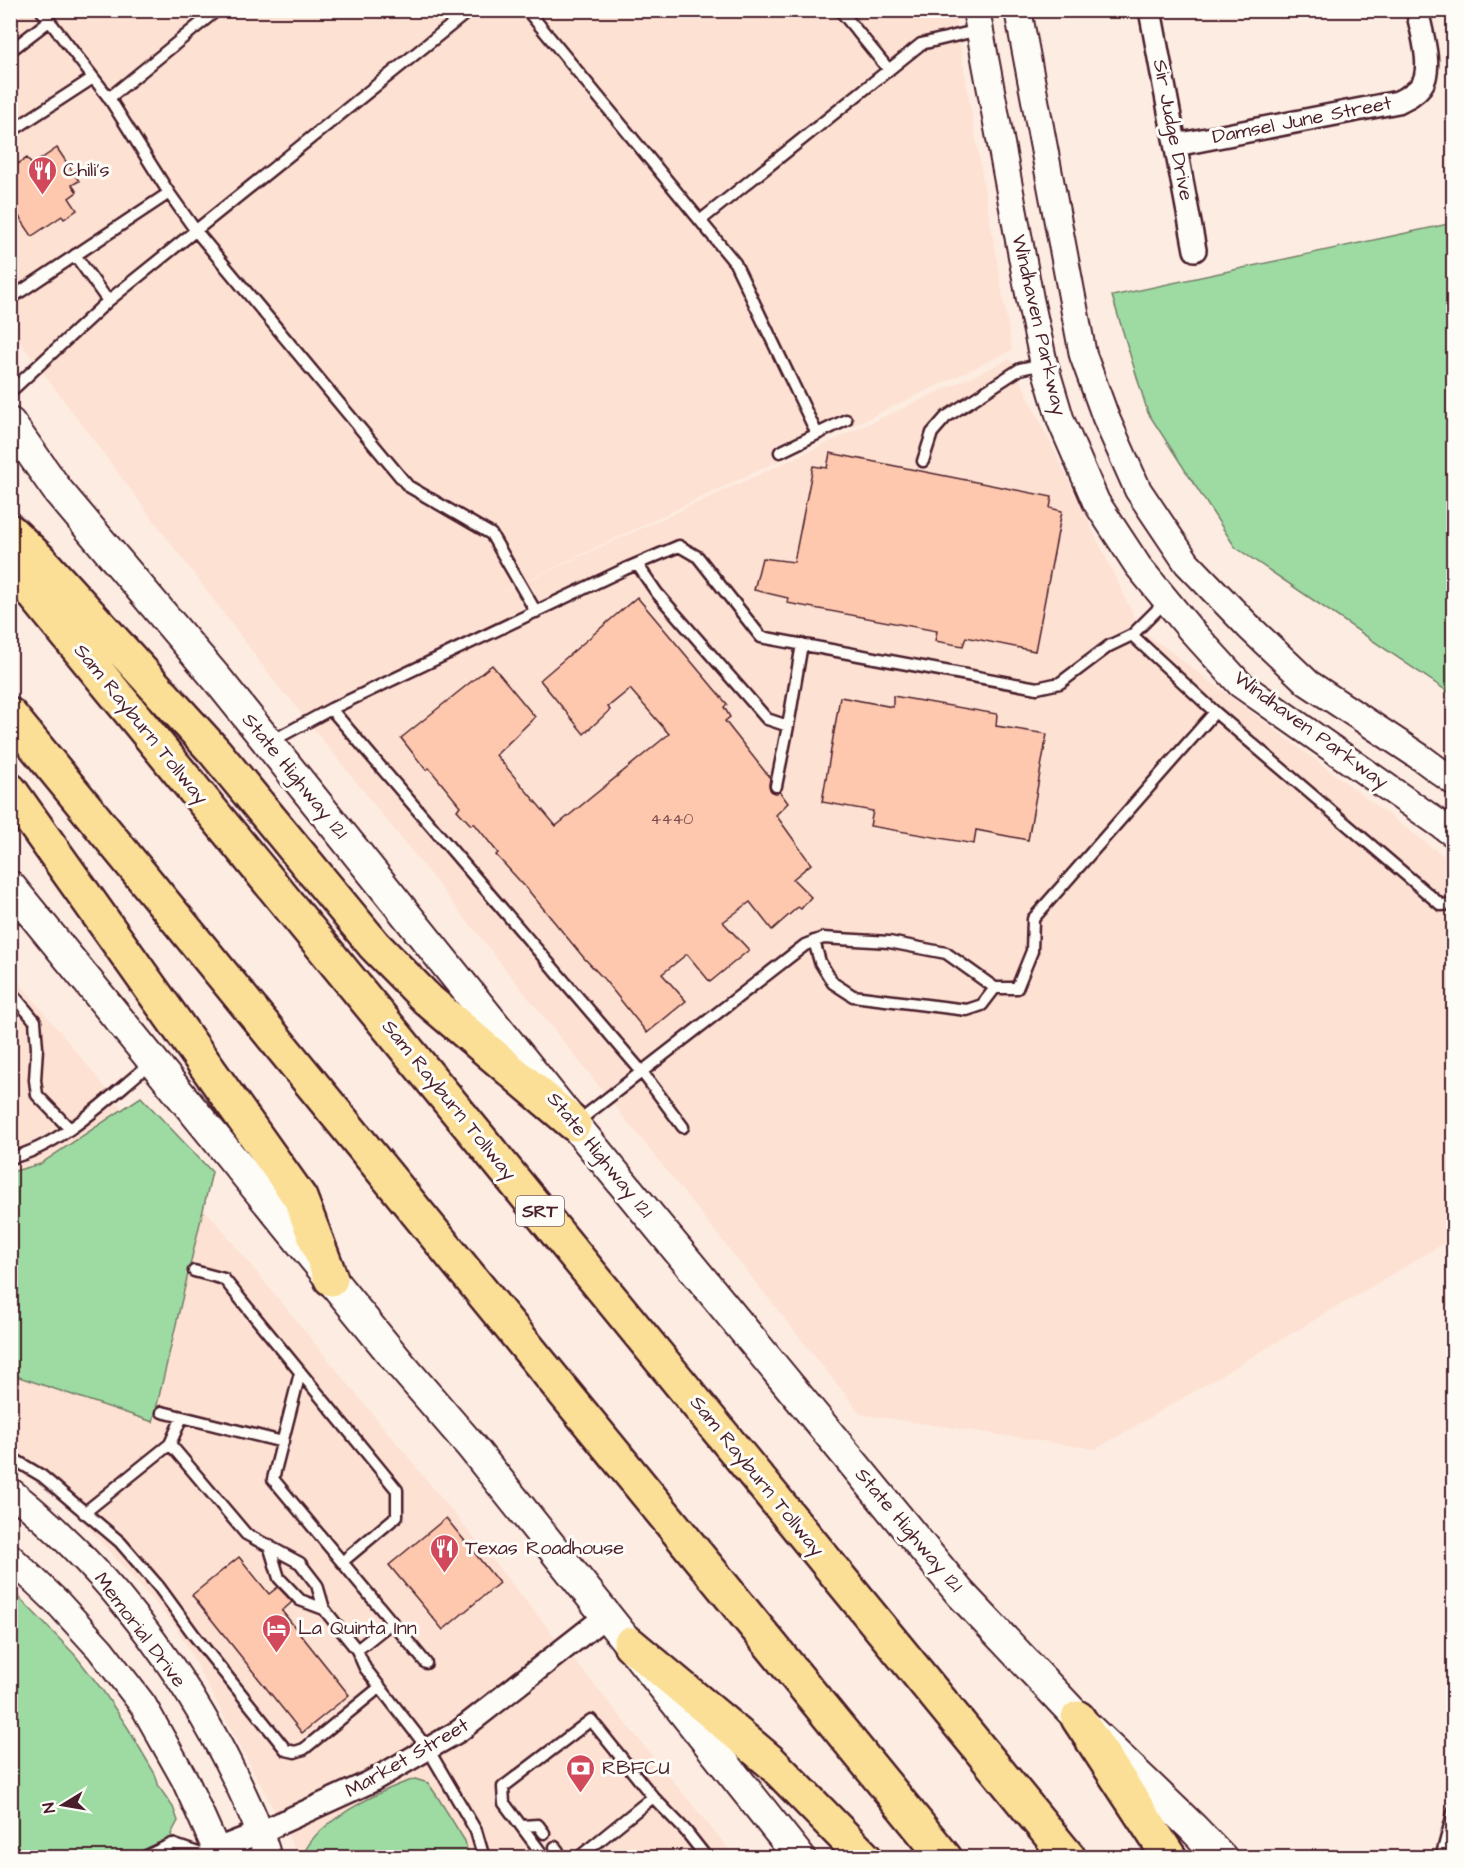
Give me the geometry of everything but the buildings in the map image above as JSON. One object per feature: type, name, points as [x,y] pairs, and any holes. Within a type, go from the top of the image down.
[{"type":"highway","points":[[10,531],[40,560],[215,752],[374,945],[428,1000],[574,1124]]},
{"type":"highway","name":"Sam Rayburn Tollway","points":[[10,565],[1069,1857]]},
{"type":"highway","points":[[10,715],[945,1857]]},
{"type":"highway","points":[[10,790],[300,1198],[331,1278]]},
{"type":"highway","points":[[630,1644],[771,1762],[865,1857]]},
{"type":"highway","points":[[1078,1718],[1170,1857]]},
{"type":"main road","name":"State Highway 121","points":[[10,423],[58,491],[218,680],[574,1124],[960,1593],[1078,1718],[1222,1857]]},
{"type":"main road","points":[[10,886],[471,1446],[800,1857]]},
{"type":"street","name":"Windhaven Parkway","points":[[1018,10],[1083,355],[1106,418],[1138,490],[1187,563],[1308,683],[1454,782]]},
{"type":"street","name":"Sir Judge Drive","points":[[1150,10],[1195,250]]},
{"type":"street","name":"Damsel June Street","points":[[1176,145],[1398,102],[1413,94],[1422,85],[1427,72],[1417,10]]},
{"type":"street","name":"Windhaven Parkway","points":[[978,20],[1044,364],[1061,421],[1096,502],[1138,566],[1240,684],[1454,834]]},
{"type":"street","points":[[1044,364],[1083,355]]},
{"type":"street","name":"Memorial Drive","points":[[10,1491],[36,1512],[100,1574],[167,1658],[219,1744],[261,1832],[268,1857]]},
{"type":"street","points":[[10,1557],[58,1603],[100,1649],[143,1705],[185,1780],[209,1855]]},
{"type":"street","name":"Market Street","points":[[209,1855],[370,1782],[459,1731],[607,1615]]},
{"type":"lane","points":[[41,10],[109,98],[196,231],[408,486],[491,534],[536,612]]},
{"type":"lane","points":[[109,98],[217,10]]},
{"type":"lane","points":[[10,392],[108,301],[470,10]]},
{"type":"lane","points":[[527,10],[735,263],[816,434]]},
{"type":"lane","points":[[840,10],[889,70]]},
{"type":"lane","points":[[700,220],[921,44],[978,20]]},
{"type":"lane","points":[[10,51],[50,21]]},
{"type":"lane","points":[[10,132],[93,78]]},
{"type":"lane","points":[[10,285],[17,294],[169,193]]},
{"type":"lane","points":[[75,255],[108,301]]},
{"type":"lane","points":[[923,461],[932,434],[946,417],[1020,369],[1044,364]]},
{"type":"lane","points":[[780,452],[846,420]]},
{"type":"lane","points":[[269,743],[331,709],[679,546],[698,557],[761,637],[1037,688],[1060,683],[1109,646],[1132,634],[1167,601]]},
{"type":"lane","points":[[637,564],[657,593],[767,719],[788,726]]},
{"type":"lane","points":[[1132,634],[1215,712],[1441,905],[1454,904]]},
{"type":"lane","points":[[776,786],[802,644]]},
{"type":"lane","points":[[331,709],[642,1072],[683,1127]]},
{"type":"lane","points":[[574,1124],[805,945],[823,938],[889,942],[946,953],[995,988],[1017,988],[1032,951],[1033,919],[1215,712]]},
{"type":"lane","points":[[814,941],[820,962],[833,983],[853,996],[967,1010],[982,1005],[995,988]]},
{"type":"lane","points":[[10,991],[35,1021],[37,1048],[35,1080],[38,1095],[70,1129]]},
{"type":"lane","points":[[10,1158],[27,1154],[70,1129],[154,1061]]},
{"type":"lane","points":[[195,1271],[224,1279],[397,1490],[397,1516],[342,1562]]},
{"type":"lane","points":[[300,1373],[273,1479],[426,1663]]},
{"type":"lane","points":[[162,1412],[283,1442]]},
{"type":"lane","points":[[84,1513],[170,1444],[182,1417]]},
{"type":"lane","points":[[170,1444],[246,1533],[300,1563],[317,1585],[324,1609],[357,1650],[365,1668],[428,1749],[476,1830],[484,1857]]},
{"type":"lane","points":[[10,1457],[42,1476],[120,1542],[159,1587],[194,1635],[286,1750],[295,1752],[304,1749],[380,1687]]},
{"type":"lane","points":[[269,1545],[279,1578],[300,1600],[324,1609]]},
{"type":"lane","points":[[357,1650],[392,1622]]},
{"type":"lane","points":[[545,1857],[504,1803],[503,1787],[591,1720],[653,1797],[707,1857]]},
{"type":"lane","points":[[578,1857],[653,1797]]},
{"type":"lane","points":[[1441,1857],[1454,1810]]},
{"type":"lane","points":[[522,1826],[538,1826],[544,1833]]},
{"type":"lane","points":[[142,1857],[172,1844],[209,1855]]},
{"type":"shaded area","points":[[11,11],[954,11],[1012,350],[462,611],[1010,359],[1140,629],[1453,863],[1453,1238],[1096,1449],[861,1414],[285,695],[11,330]]},
{"type":"shaded area","points":[[10,971],[735,1857],[295,1857],[293,1845],[176,1626],[57,1493],[11,1461]]},
{"type":"green space","points":[[1454,223],[1453,695],[1235,547],[1148,413],[1112,296]]},
{"type":"green space","points":[[141,1097],[212,1172],[153,1422],[10,1374],[11,1172],[40,1164]]},
{"type":"green space","points":[[10,1588],[75,1655],[128,1728],[155,1774],[159,1787],[173,1807],[178,1821],[171,1834],[180,1857],[11,1857]]},
{"type":"green space","points":[[415,1779],[428,1783],[437,1796],[465,1841],[469,1857],[301,1857],[317,1834],[338,1817],[376,1795]]},
{"type":"place","name":"Chili's","points":[[42,196]]},
{"type":"place","name":"Texas Roadhouse","points":[[444,1574]]},
{"type":"place","name":"La Quinta Inn","points":[[277,1654]]},
{"type":"place","name":"RBFCU","points":[[581,1794]]}]
